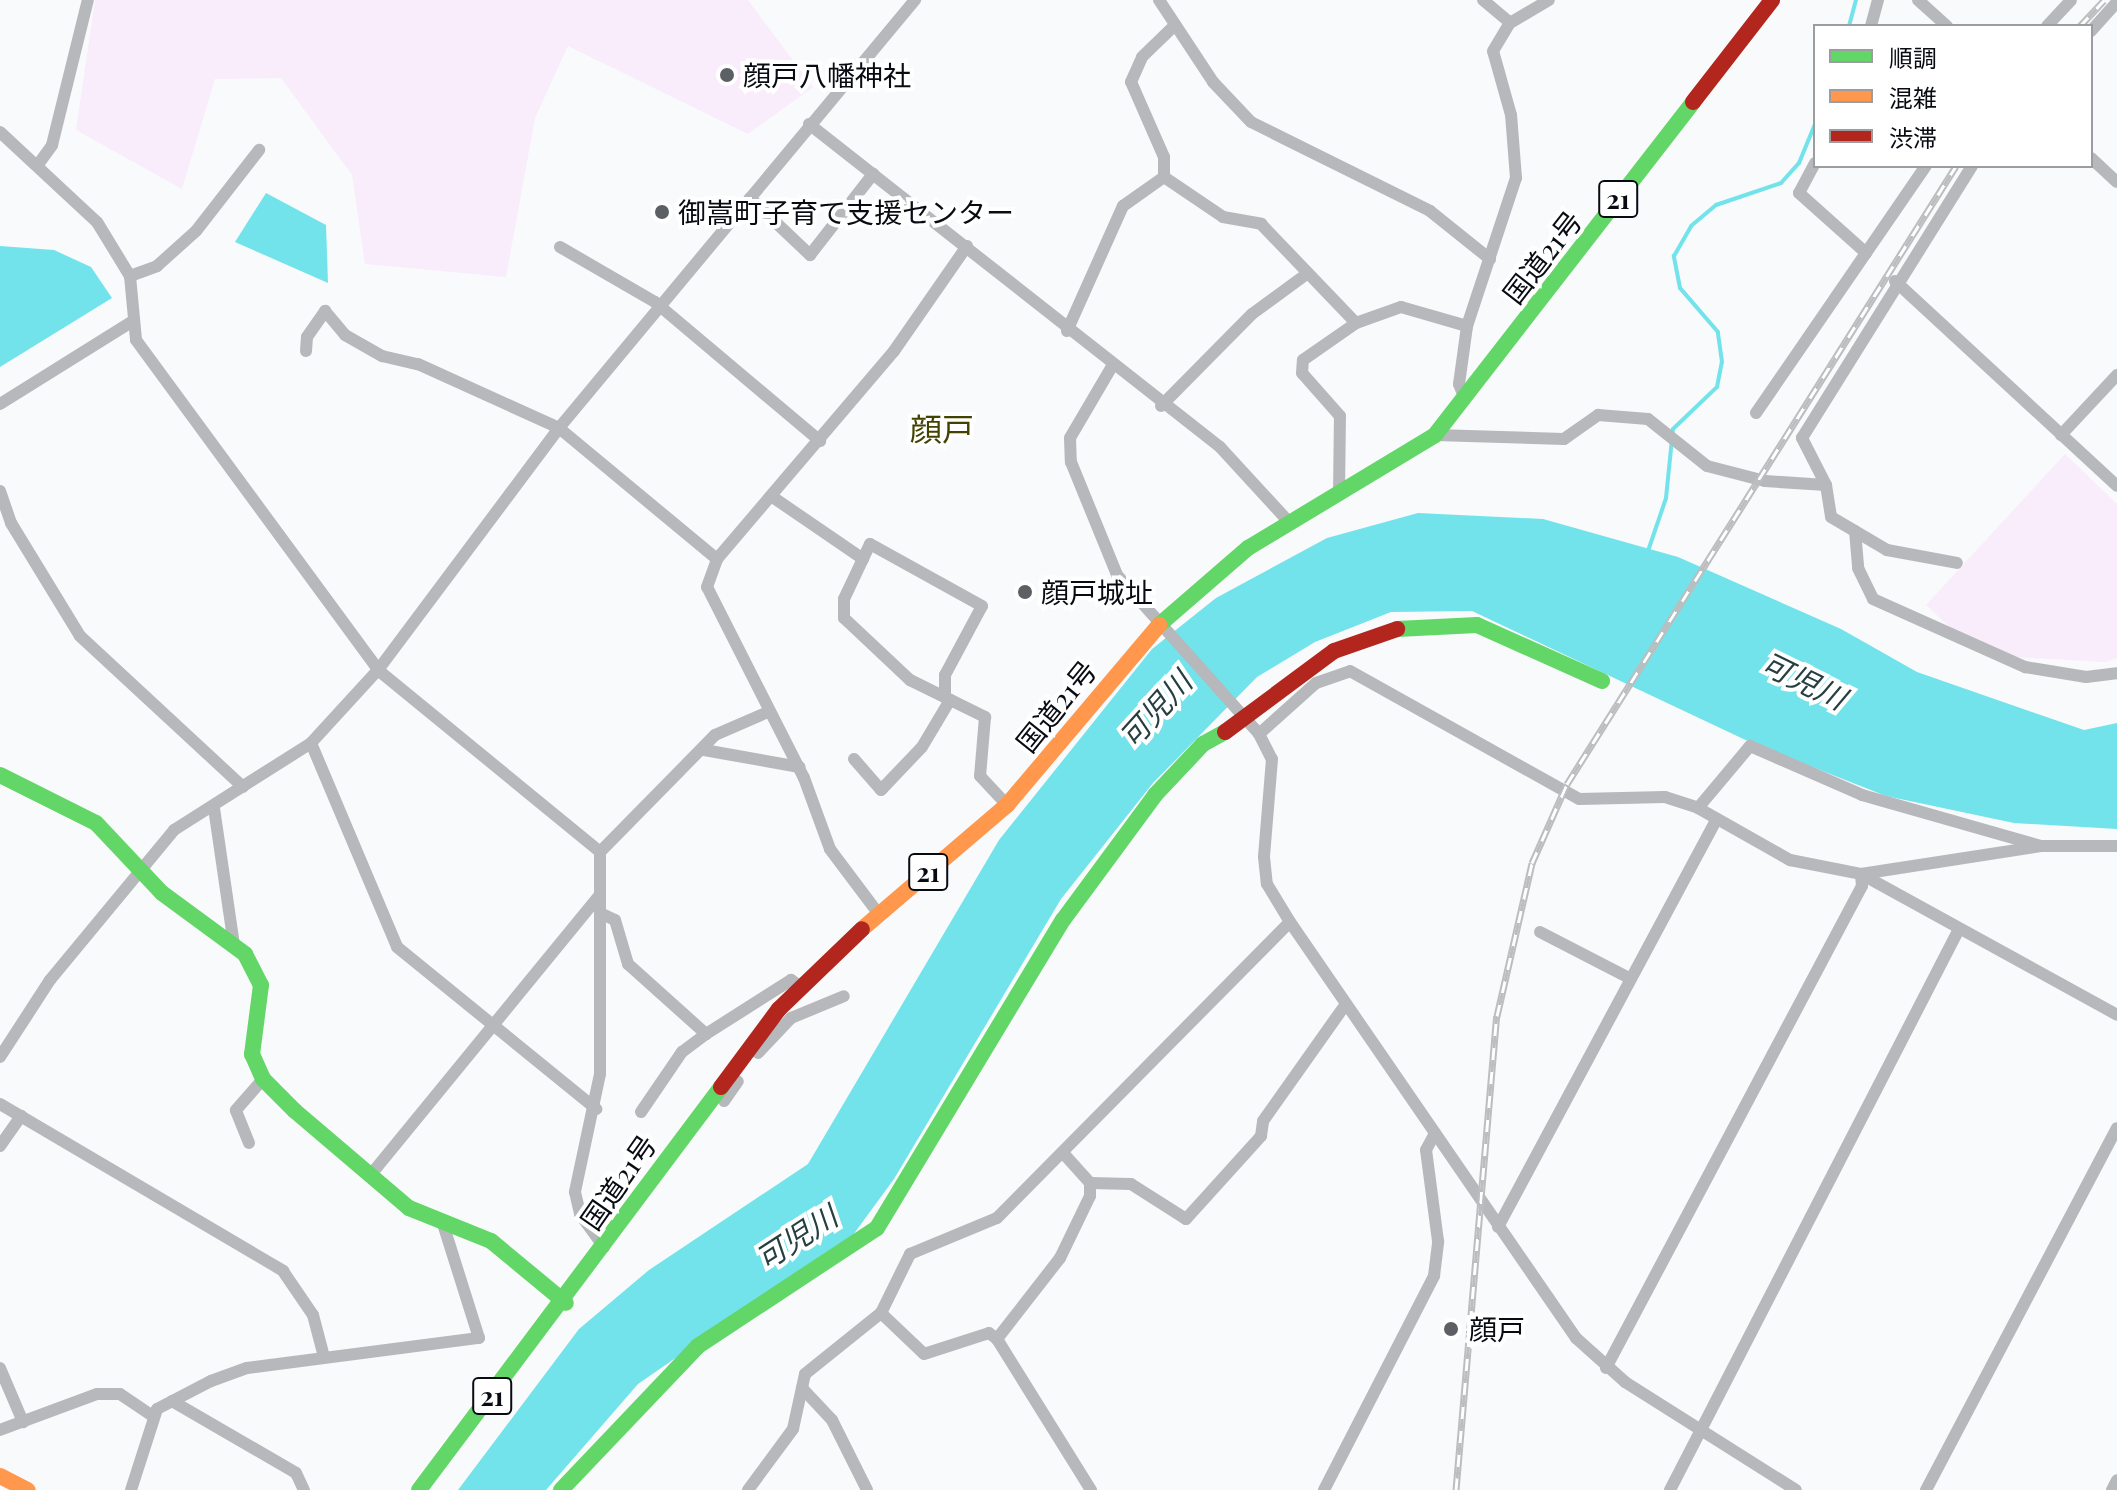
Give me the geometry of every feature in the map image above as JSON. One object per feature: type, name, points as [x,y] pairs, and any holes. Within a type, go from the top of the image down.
[{"type":"main road","name":"国道21号","points":[[419,1490],[566,1303],[604,1247],[785,1014],[800,986],[878,913],[1007,805],[1163,625],[1289,522],[1346,493],[1435,435],[1772,0]]},
{"type":"main road","points":[[561,1490],[698,1346],[877,1228],[1103,862],[1188,758],[1247,720],[1334,651],[1375,633],[1443,621],[1477,625],[1602,681]]},
{"type":"main road","points":[[0,775],[96,823],[138,870],[234,945],[261,985],[252,1054],[263,1079],[373,1172],[409,1208],[444,1227],[491,1241],[566,1303]]},
{"type":"main road","points":[[0,1476],[28,1490]]},
{"type":"street","points":[[37,166],[52,145],[88,0]]},
{"type":"street","points":[[0,1057],[50,980],[174,830],[214,808],[311,743],[378,670],[559,428],[662,309],[809,124],[915,0]]},
{"type":"street","points":[[1159,0],[1251,122],[1430,211],[1490,259]]},
{"type":"street","points":[[1483,0],[1510,23]]},
{"type":"street","points":[[1465,399],[1459,384],[1467,326],[1516,178],[1511,115],[1492,65],[1510,23],[1549,0]]},
{"type":"street","points":[[1872,24],[1878,0]]},
{"type":"street","points":[[1918,0],[1945,24]]},
{"type":"street","points":[[2049,24],[2071,0]]},
{"type":"street","points":[[2093,29],[2117,2]]},
{"type":"street","points":[[1164,177],[1164,157],[1131,82],[1142,57],[1175,25]]},
{"type":"street","points":[[809,124],[967,246],[1111,368],[1220,447],[1289,522]]},
{"type":"street","points":[[0,132],[97,222],[130,276],[136,340],[167,389],[378,670],[600,852]]},
{"type":"street","points":[[130,276],[157,266],[196,231],[259,150]]},
{"type":"street","points":[[2093,160],[2117,182]]},
{"type":"street","points":[[1813,167],[1799,193],[1866,253]]},
{"type":"street","points":[[1756,413],[1925,168]]},
{"type":"street","points":[[1957,563],[1887,550],[1831,517],[1826,485],[1802,438],[1895,281],[1971,168]]},
{"type":"street","points":[[750,198],[810,255],[873,174]]},
{"type":"street","points":[[1164,177],[1223,217],[1261,224],[1356,323]]},
{"type":"street","points":[[1067,331],[1123,206],[1164,177]]},
{"type":"street","points":[[878,913],[830,849],[799,767],[710,601],[717,559],[774,498],[820,441],[967,246]]},
{"type":"street","points":[[560,247],[662,309],[820,441]]},
{"type":"street","points":[[1161,406],[1252,314],[1308,273]]},
{"type":"street","points":[[1895,281],[2117,486]]},
{"type":"street","points":[[1346,493],[1340,416],[1302,373],[1303,360],[1356,323],[1401,307],[1467,326]]},
{"type":"street","points":[[306,351],[325,311],[345,335],[382,356],[418,364],[559,428],[717,559]]},
{"type":"street","points":[[0,404],[133,321]]},
{"type":"street","points":[[1111,368],[1070,438],[1071,462],[1117,575],[1259,734],[1272,759],[1267,884],[1290,922],[1343,1008],[1435,1133],[1498,1227],[1606,1368],[1701,1434],[1796,1490]]},
{"type":"street","points":[[2061,435],[2117,375]]},
{"type":"street","points":[[1435,435],[1564,439],[1598,415],[1628,415],[1648,419],[1707,466],[1765,481],[1826,485]]},
{"type":"street","points":[[0,491],[11,523],[80,636],[243,787]]},
{"type":"street","points":[[774,498],[863,559]]},
{"type":"street","points":[[1855,531],[1858,568],[1873,599],[2025,667],[2074,676],[2117,673]]},
{"type":"street","points":[[854,759],[881,790],[922,747],[948,699],[945,675],[982,606],[870,544],[844,599],[844,618],[910,680],[948,699],[985,717],[980,776],[1007,805]]},
{"type":"street","points":[[1259,734],[1316,683],[1350,671],[1579,799],[1665,797],[1698,808],[1790,860],[1861,874],[2117,1015]]},
{"type":"street","points":[[604,1247],[580,1214],[575,1192],[596,1109],[602,914],[599,896],[600,852],[648,797],[704,750],[715,735],[768,712]]},
{"type":"street","points":[[311,743],[397,947],[596,1109]]},
{"type":"street","points":[[1698,808],[1750,746],[1862,795],[2041,846]]},
{"type":"street","points":[[704,750],[799,767]]},
{"type":"street","points":[[214,808],[234,945]]},
{"type":"street","points":[[1498,1227],[1717,819]]},
{"type":"street","points":[[1861,874],[2041,846],[2117,846]]},
{"type":"street","points":[[1606,1368],[1855,898],[1861,874]]},
{"type":"street","points":[[373,1172],[599,896]]},
{"type":"street","points":[[602,914],[615,920],[628,964],[706,1034]]},
{"type":"street","points":[[748,1490],[793,1429],[805,1374],[881,1313],[920,1244],[997,1218],[1064,1154],[1290,922]]},
{"type":"street","points":[[1670,1490],[1959,929]]},
{"type":"street","points":[[1540,932],[1631,979]]},
{"type":"street","points":[[641,1112],[682,1052],[791,980],[800,986]]},
{"type":"street","points":[[724,1101],[785,1014],[844,996]]},
{"type":"street","points":[[1064,1154],[1090,1183],[1131,1184],[1186,1219],[1261,1136],[1263,1121],[1343,1008]]},
{"type":"street","points":[[249,1143],[236,1110],[263,1079]]},
{"type":"street","points":[[0,1104],[283,1271],[313,1315],[324,1357]]},
{"type":"street","points":[[0,1146],[21,1116]]},
{"type":"street","points":[[1926,1490],[2117,1128]]},
{"type":"street","points":[[1324,1490],[1434,1276],[1438,1241],[1426,1150],[1435,1133]]},
{"type":"street","points":[[997,1339],[1060,1258],[1090,1183]]},
{"type":"street","points":[[131,1490],[153,1416],[172,1401],[247,1368],[324,1357],[458,1346],[479,1338],[444,1227]]},
{"type":"street","points":[[881,1313],[924,1354],[989,1333],[997,1339],[1091,1490]]},
{"type":"street","points":[[0,1368],[23,1422]]},
{"type":"street","points":[[802,1388],[832,1420],[867,1490]]},
{"type":"street","points":[[0,1430],[97,1394],[120,1394],[153,1416]]},
{"type":"street","points":[[172,1401],[296,1473],[304,1490]]},
{"type":"street","points":[[2112,1490],[2117,1480]]},
{"type":"shaded area","points":[[95,0],[748,0],[813,87],[748,134],[568,46],[535,118],[506,277],[365,264],[352,175],[281,78],[215,79],[182,189],[76,130]]},
{"type":"shaded area","points":[[2065,454],[2117,504],[2117,658],[2106,662],[2014,657],[1957,634],[1926,605]]},
{"type":"water","points":[[266,193],[326,225],[328,283],[235,242]]},
{"type":"water","points":[[0,246],[54,250],[91,267],[112,298],[0,367]]},
{"type":"water","name":"可児川","points":[[1418,513],[1543,519],[1678,557],[1841,629],[1917,672],[2084,730],[2117,723],[2117,829],[2014,823],[1886,796],[1754,744],[1472,611],[1391,612],[1315,642],[1257,677],[1153,783],[1061,899],[894,1179],[853,1235],[638,1384],[546,1490],[458,1490],[579,1329],[649,1270],[808,1164],[999,840],[1152,649],[1216,598],[1327,538]]},
{"type":"waterway","points":[[1850,24],[1856,0]]},
{"type":"waterway","points":[[1648,551],[1666,498],[1673,429],[1717,387],[1722,362],[1718,332],[1680,288],[1674,256],[1691,226],[1716,205],[1781,183],[1799,163],[1813,129]]},
{"type":"railway","points":[[2082,24],[2104,0]]},
{"type":"railway","points":[[1456,1490],[1497,1016],[1532,863],[1567,784],[1955,168]]},
{"type":"traffic: fast","points":[[1159,625],[1248,548],[1435,435],[1693,102]]},
{"type":"traffic: fast","points":[[1397,629],[1477,625],[1602,681]]},
{"type":"traffic: fast","points":[[561,1490],[698,1346],[877,1228],[1063,920],[1155,795],[1203,744],[1225,732]]},
{"type":"traffic: fast","points":[[0,775],[96,823],[162,893],[245,954],[261,985],[252,1054],[263,1079],[295,1111],[409,1208],[491,1241],[566,1303]]},
{"type":"traffic: fast","points":[[419,1490],[721,1087]]},
{"type":"traffic: slow","points":[[862,929],[1007,805],[1159,625]]},
{"type":"traffic: slow","points":[[0,1476],[28,1490]]},
{"type":"traffic: jam","points":[[1693,102],[1772,0]]},
{"type":"traffic: jam","points":[[1225,732],[1334,651],[1397,629]]},
{"type":"traffic: jam","points":[[721,1087],[779,1009],[862,929]]},
{"type":"place","name":"顔戸八幡神社","points":[[727,75]]},
{"type":"place","name":"御嵩町子育て支援センター","points":[[662,212]]},
{"type":"place","name":"顔戸城址","points":[[1025,592]]},
{"type":"place","name":"顔戸","points":[[1451,1329]]},
{"type":"district","name":"顔戸","points":[[942,428]]}]
